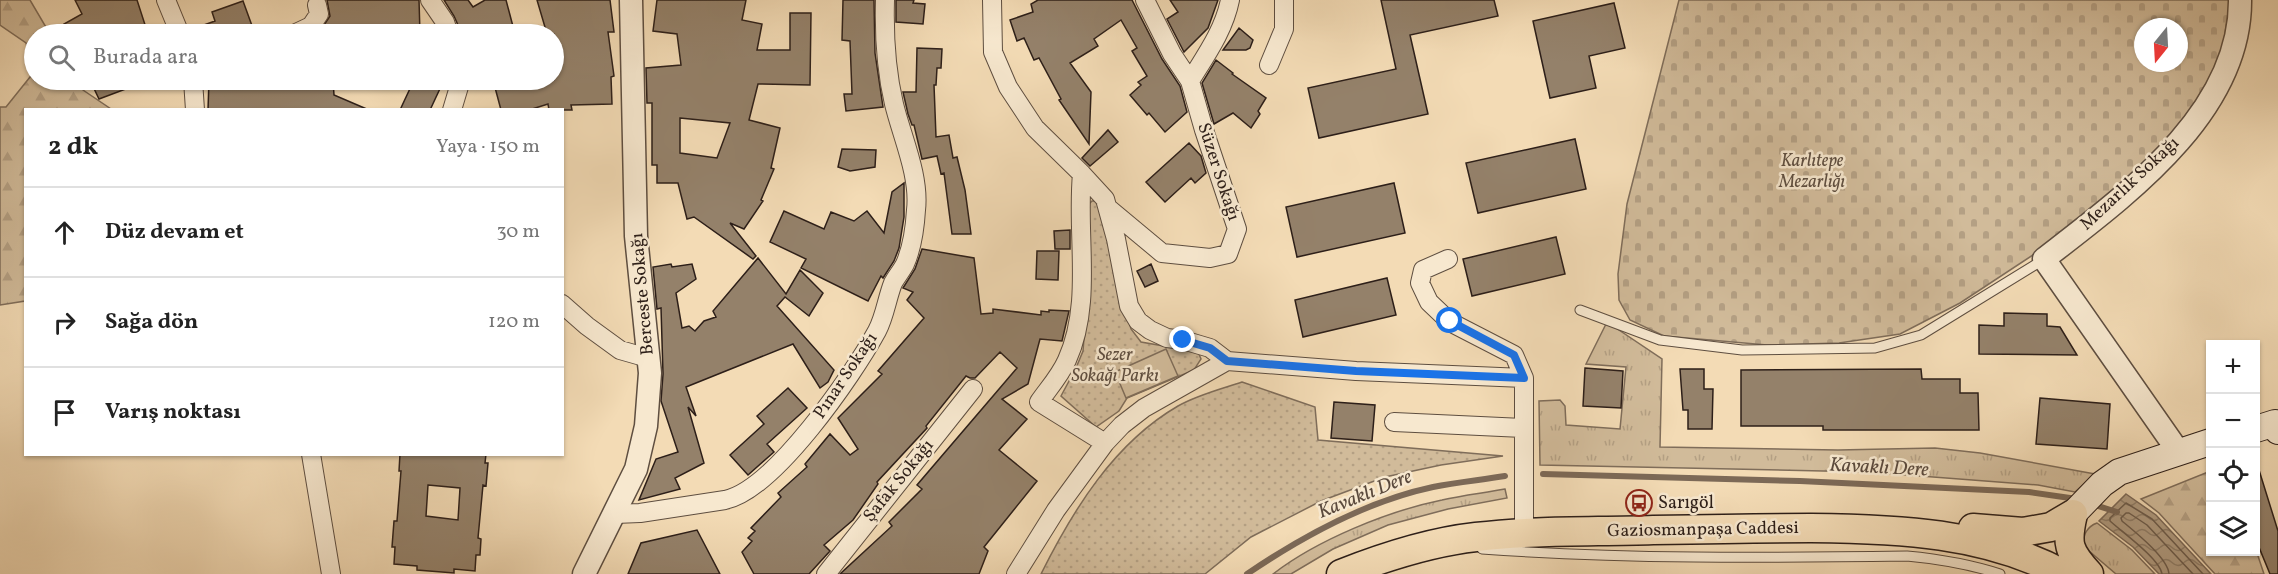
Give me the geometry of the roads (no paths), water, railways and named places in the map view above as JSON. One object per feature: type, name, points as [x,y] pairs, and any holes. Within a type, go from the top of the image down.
[{"type":"main road","points":[[1898,530],[1968,528],[2023,532],[2051,527],[2073,514],[2102,484],[2119,472],[2206,444]]},
{"type":"main road","points":[[2073,514],[2068,535],[2073,557],[2089,574]]},
{"type":"main road","name":"Gaziosmanpaşa Caddesi","points":[[1341,574],[1377,560],[1426,546],[1476,537],[1740,528],[1898,530],[1942,534],[1988,545],[2042,562],[2063,574]]},
{"type":"street","points":[[166,0],[176,24]]},
{"type":"street","points":[[430,0],[446,24]]},
{"type":"street","name":"Berceste Sokağı","points":[[584,574],[636,469],[646,426],[650,373],[636,236],[631,0]]},
{"type":"street","name":"Pınar Sokağı","points":[[615,514],[640,513],[737,498],[749,490],[791,451],[833,400],[878,329],[893,283],[905,263],[917,208],[913,178],[893,103],[887,65],[885,0]]},
{"type":"street","points":[[992,0],[993,52],[1008,87],[1035,128],[1105,199],[1116,239],[1129,306],[1138,321],[1150,330],[1167,338],[1210,348],[1227,361],[1356,371],[1524,378]]},
{"type":"street","name":"Süzer Sokağı","points":[[1108,208],[1162,253],[1210,258],[1228,254],[1237,229],[1190,81],[1167,45],[1145,0]]},
{"type":"street","points":[[1190,81],[1213,44],[1227,13],[1230,0]]},
{"type":"street","points":[[1269,65],[1284,29],[1284,0]]},
{"type":"street","name":"Mezarlık Sokağı","points":[[2044,259],[2098,217],[2164,158],[2203,112],[2222,82],[2237,41],[2240,0]]},
{"type":"street","points":[[312,24],[319,14],[317,5]]},
{"type":"street","points":[[194,90],[195,108]]},
{"type":"street","points":[[453,108],[458,90]]},
{"type":"street","points":[[1082,174],[1081,297],[1073,345],[1066,362],[1039,402],[1105,443]]},
{"type":"street","points":[[1448,259],[1423,270],[1420,283],[1429,302],[1450,321],[1514,355],[1524,378],[1524,534]]},
{"type":"street","points":[[2044,259],[2178,452]]},
{"type":"street","points":[[564,306],[620,350],[648,358]]},
{"type":"street","points":[[1016,574],[1056,510],[1105,443],[1122,425],[1144,408],[1227,361]]},
{"type":"street","name":"Şafak Sokağı","points":[[826,574],[973,389]]},
{"type":"street","points":[[1394,422],[1523,428]]},
{"type":"street","points":[[311,456],[331,574]]},
{"type":"lane","points":[[1580,310],[1660,340],[1742,350],[1875,348],[1921,335],[2044,259]]},
{"type":"lane","points":[[1426,546],[1538,553],[1907,556],[1942,559],[1977,566],[2000,574]]},
{"type":"water","points":[[2126,494],[2156,515],[2211,574],[2159,574],[2133,547],[2099,521]]},
{"type":"waterway","name":"Kavaklı Dere","points":[[1543,474],[1800,481],[2029,492],[2077,499]]},
{"type":"waterway","name":"Kavaklı Dere","points":[[1247,574],[1313,533],[1384,501],[1433,487],[1505,476]]},
{"type":"waterway","name":"Kavaklı Dere","points":[[2092,504],[2117,512]]},
{"type":"place","name":"Sarıgöl","points":[[1639,503]]},
{"type":"park label","name":"Karlıtepe Mezarlığı","points":[[1812,171]]},
{"type":"park label","name":"Sezer Sokağı Parkı","points":[[1115,365]]}]
